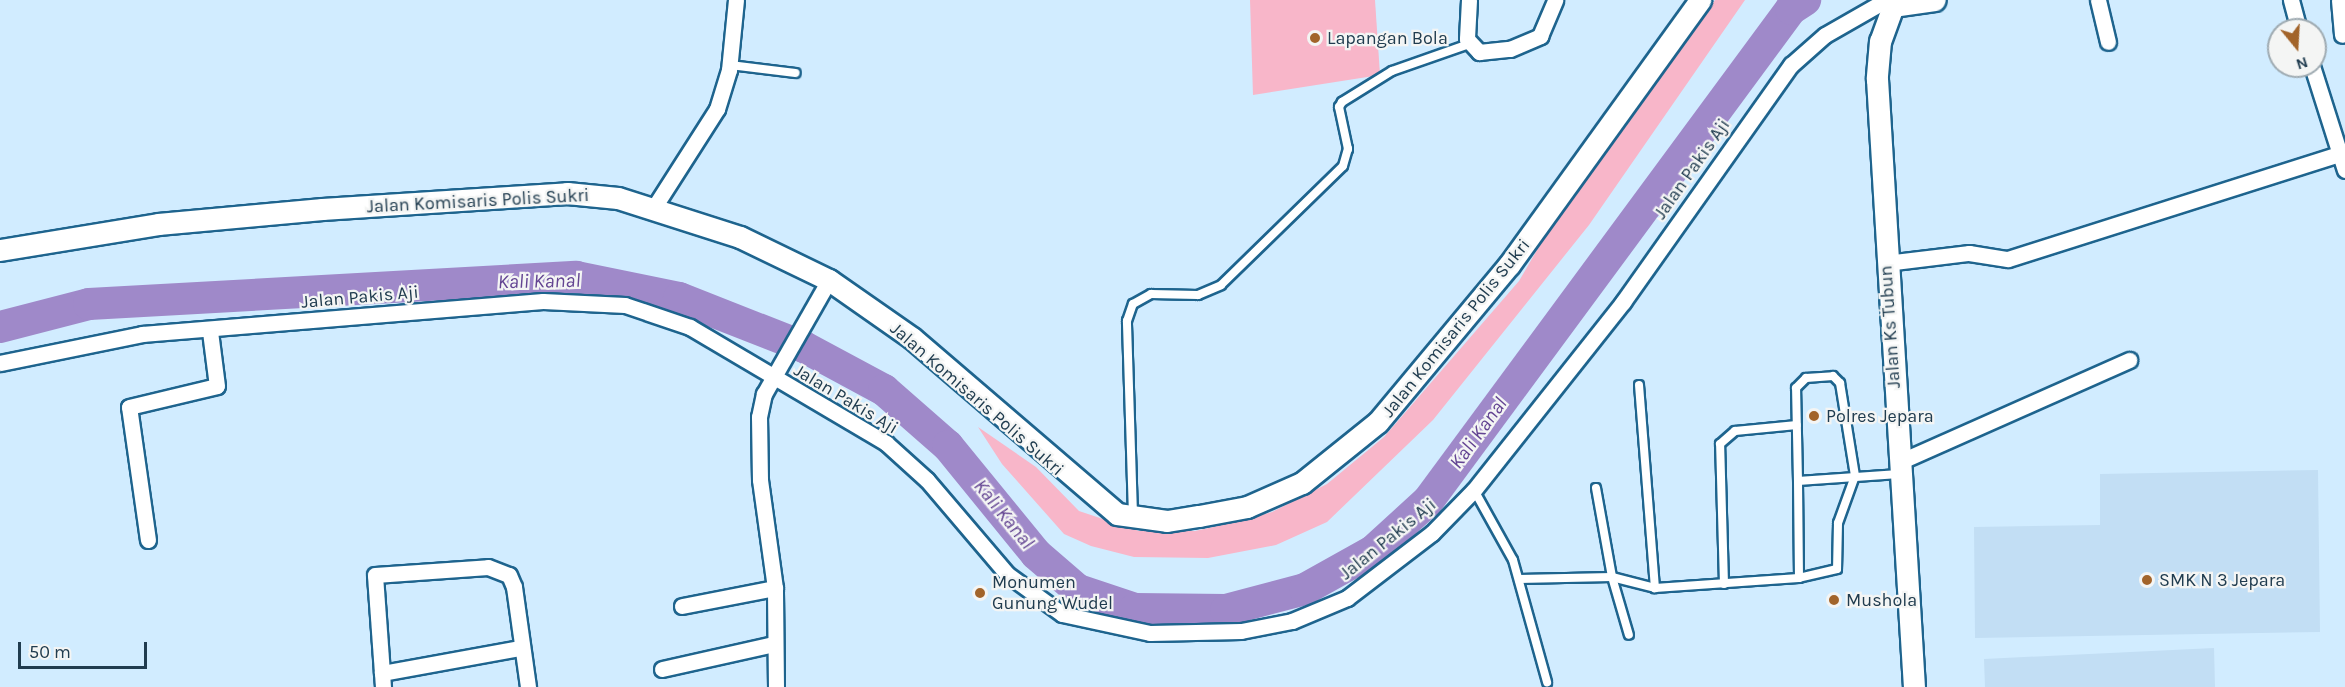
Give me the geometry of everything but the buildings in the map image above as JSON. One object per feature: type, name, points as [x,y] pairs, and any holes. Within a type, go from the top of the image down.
[{"type":"main road","name":"Jalan Komisaris Polis Sukri","points":[[0,250],[158,224],[476,197],[594,195],[653,209],[740,237],[920,345],[1098,503],[1134,520],[1167,521],[1247,507],[1302,483],[1350,449],[1509,265],[1700,0]]},
{"type":"main road","points":[[1890,2],[1935,0]]},
{"type":"main road","name":"Jalan Ks Tubun","points":[[1890,2],[1880,41],[1876,79],[1914,687]]},
{"type":"street","points":[[653,209],[717,109],[730,66],[736,0]]},
{"type":"street","points":[[1469,0],[1469,44],[1479,52],[1529,42],[1549,25],[1555,0]]},
{"type":"street","points":[[2098,0],[2108,42]]},
{"type":"street","points":[[2291,0],[2296,18]]},
{"type":"street","points":[[2339,0],[2342,35]]},
{"type":"street","name":"Jalan Pakis Aji","points":[[0,363],[132,336],[597,301],[654,313],[690,327],[772,379],[886,443],[927,480],[1024,591],[1062,614],[1109,628],[1181,635],[1292,621],[1359,591],[1432,532],[1474,490],[1623,302],[1791,65],[1824,35],[1890,2]]},
{"type":"street","points":[[2318,78],[2338,120],[2340,154],[2345,170]]},
{"type":"street","points":[[1886,263],[1969,253],[2008,259],[2340,154]]},
{"type":"street","points":[[776,687],[775,588],[758,441],[764,394],[826,288]]},
{"type":"street","points":[[148,540],[129,407],[217,386],[210,331]]},
{"type":"street","points":[[1900,468],[2129,360]]},
{"type":"street","points":[[520,648],[382,680],[372,580],[380,573],[502,570],[514,587],[520,648],[528,687]]},
{"type":"street","points":[[682,606],[775,588]]},
{"type":"street","points":[[662,669],[774,644]]},
{"type":"lane","points":[[1134,520],[1127,321],[1133,304],[1151,294],[1198,296],[1221,285],[1343,166],[1348,149],[1339,107],[1342,102],[1392,71],[1469,44]]},
{"type":"lane","points":[[730,66],[796,73]]},
{"type":"lane","points":[[1520,579],[1612,577],[1655,588],[1799,578],[1837,569],[1838,523],[1855,476],[1836,378],[1797,384],[1799,578]]},
{"type":"lane","points":[[1639,385],[1655,588]]},
{"type":"lane","points":[[1724,584],[1720,444],[1736,430],[1797,425]]},
{"type":"lane","points":[[1798,480],[1855,476],[1900,468]]},
{"type":"lane","points":[[1596,488],[1612,577],[1629,635]]},
{"type":"lane","points":[[1474,490],[1504,539],[1520,579],[1547,682]]},
{"type":"shaded area","name":"Lapangan Bola","points":[[1250,0],[1375,0],[1380,75],[1253,95]]},
{"type":"shaded area","points":[[1715,0],[1745,0],[1589,225],[1433,420],[1327,522],[1276,545],[1208,558],[1134,557],[1091,546],[1064,534],[1002,464],[978,427],[1036,467],[1079,511],[1139,531],[1195,531],[1240,521],[1272,512],[1327,484],[1384,437],[1519,281],[1558,214]]},
{"type":"shaded area","name":"SMK N 3 Jepara","points":[[2318,470],[2320,632],[1975,638],[1974,527],[2100,525],[2100,474]]},
{"type":"shaded area","points":[[2214,648],[2215,687],[1985,687],[1984,659]]},
{"type":"waterway","name":"Kali Kanal","points":[[0,327],[89,304],[576,277],[679,298],[804,347],[884,390],[948,446],[1036,554],[1078,590],[1135,609],[1226,610],[1305,589],[1373,551],[1428,501],[1791,9],[1805,0]]},
{"type":"place","name":"Lapangan Bola","points":[[1315,38]]},
{"type":"place","name":"Polres Jepara","points":[[1814,416]]},
{"type":"place","name":"SMK N 3 Jepara","points":[[2147,580]]},
{"type":"place","name":"Monumen Gunung Wudel","points":[[980,593]]},
{"type":"place","name":"Mushola","points":[[1834,600]]}]
